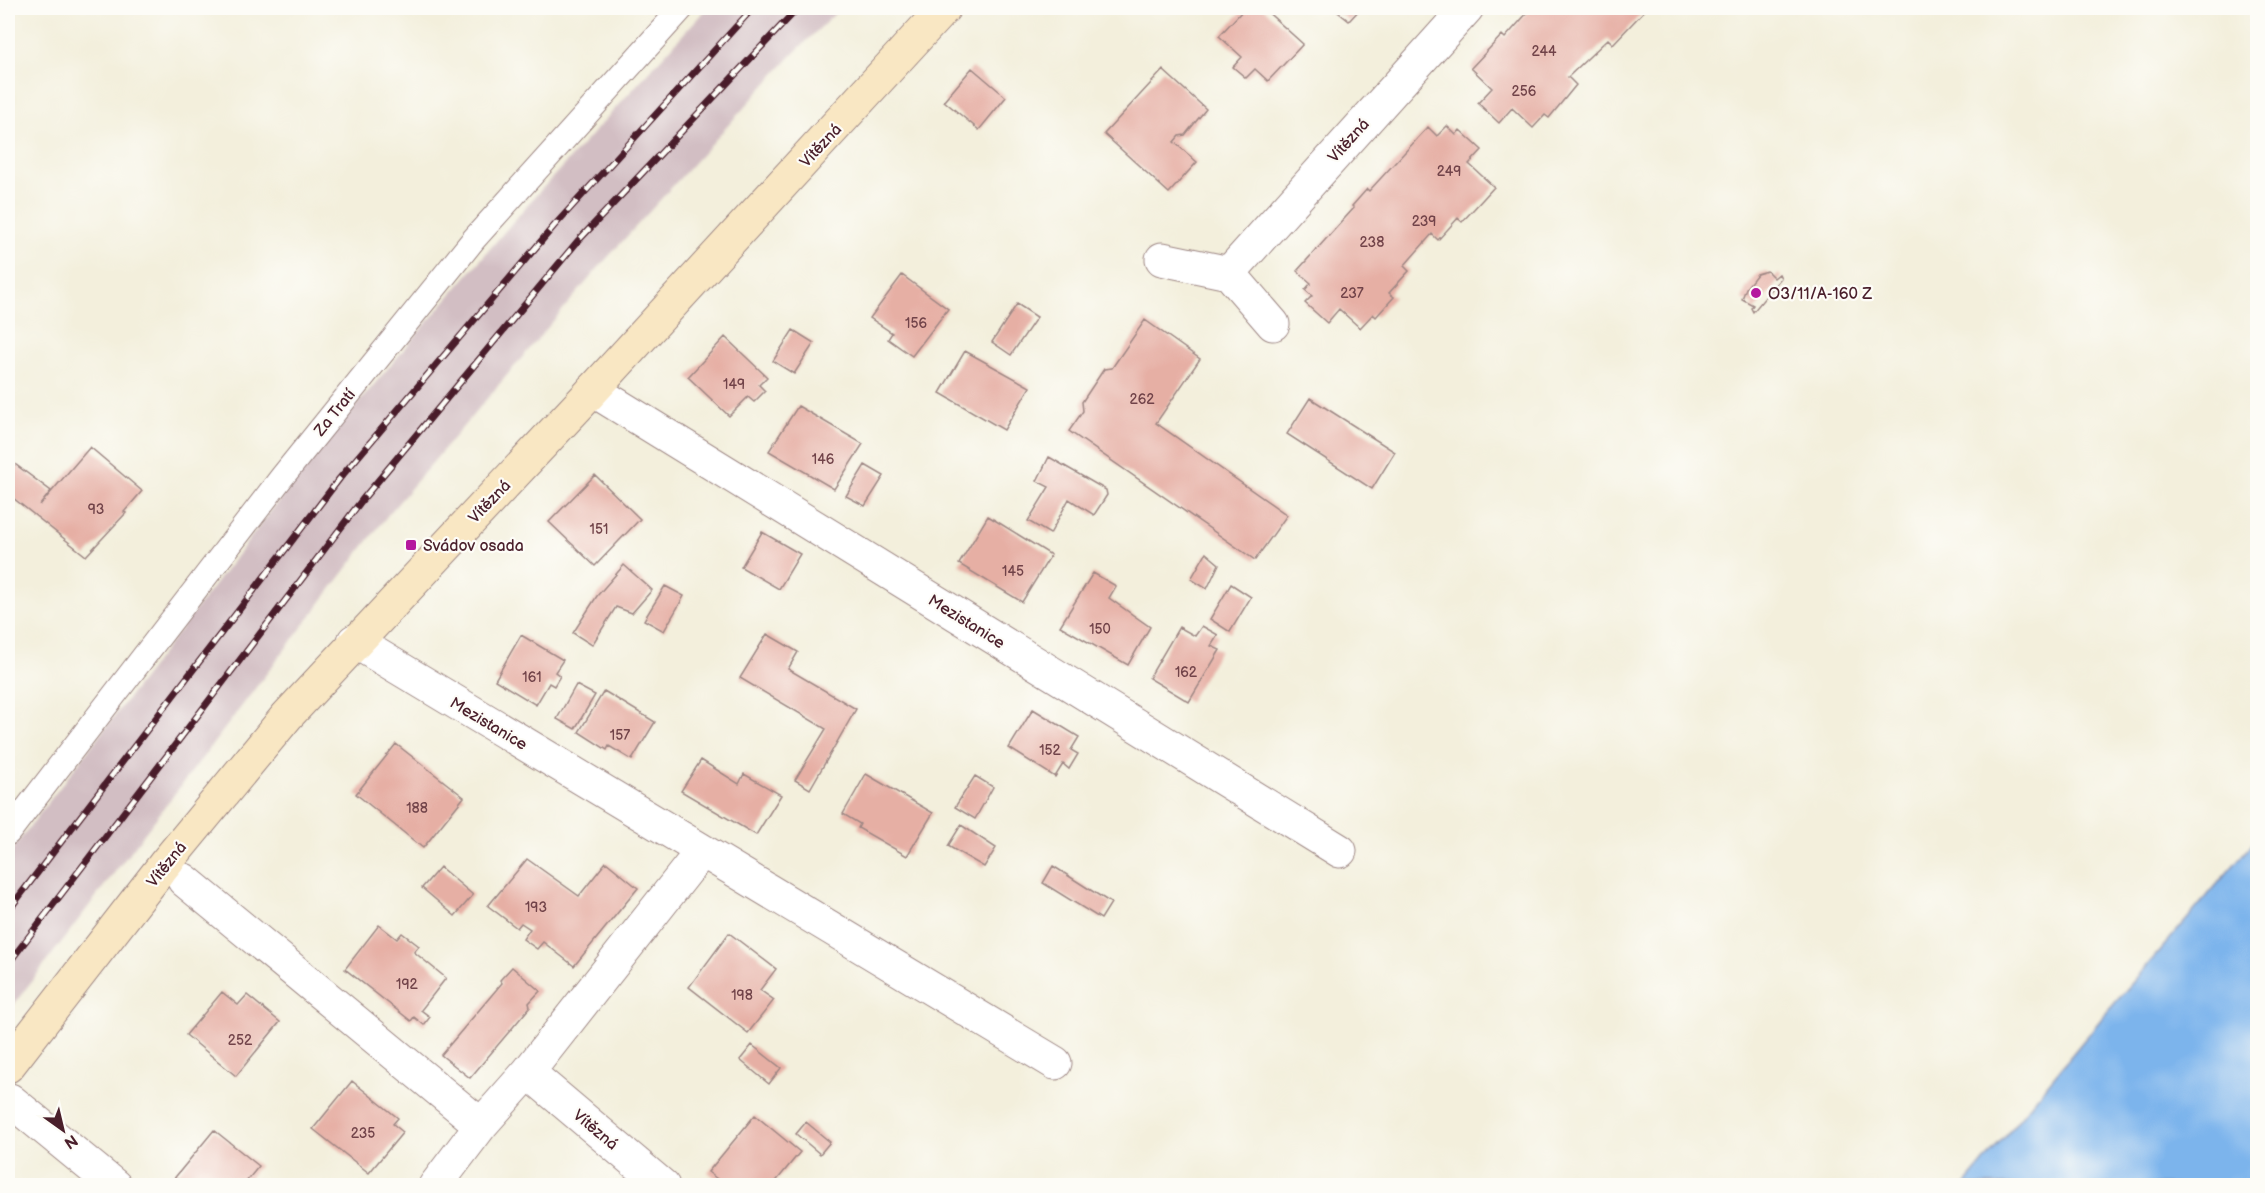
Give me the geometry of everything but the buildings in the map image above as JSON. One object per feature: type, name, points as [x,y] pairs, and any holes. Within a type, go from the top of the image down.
[{"type":"main road","name":"Vítězná","points":[[8,1066],[200,821],[287,716],[354,641],[593,390],[944,8]]},
{"type":"street","name":"Vítězná","points":[[1229,273],[1467,8]]},
{"type":"street","points":[[1162,259],[1229,273],[1273,324]]},
{"type":"street","name":"Mezistanice","points":[[593,390],[1340,851]]},
{"type":"street","name":"Mezistanice","points":[[354,641],[1056,1063]]},
{"type":"street","points":[[435,1185],[481,1125],[528,1072],[702,851]]},
{"type":"street","name":"Vítězná","points":[[183,880],[481,1125]]},
{"type":"street","name":"Vítězná","points":[[528,1072],[663,1185]]},
{"type":"street","points":[[10,1100],[115,1185]]},
{"type":"lane","name":"Za Tratí","points":[[8,833],[282,477],[474,238],[682,8]]},
{"type":"shaded area","points":[[707,8],[841,8],[794,53],[600,266],[387,516],[8,1012],[8,855],[313,456],[529,203]]},
{"type":"water","points":[[2257,838],[2257,1185],[1965,1185],[2102,1018]]},
{"type":"railway","points":[[8,911],[340,478],[554,226],[753,8]]},
{"type":"railway","points":[[8,964],[362,500],[577,242],[798,8]]},
{"type":"place","name":"O3/11/A-160 Z","points":[[1756,293]]},
{"type":"place","name":"Svádov osada","points":[[411,545]]}]
